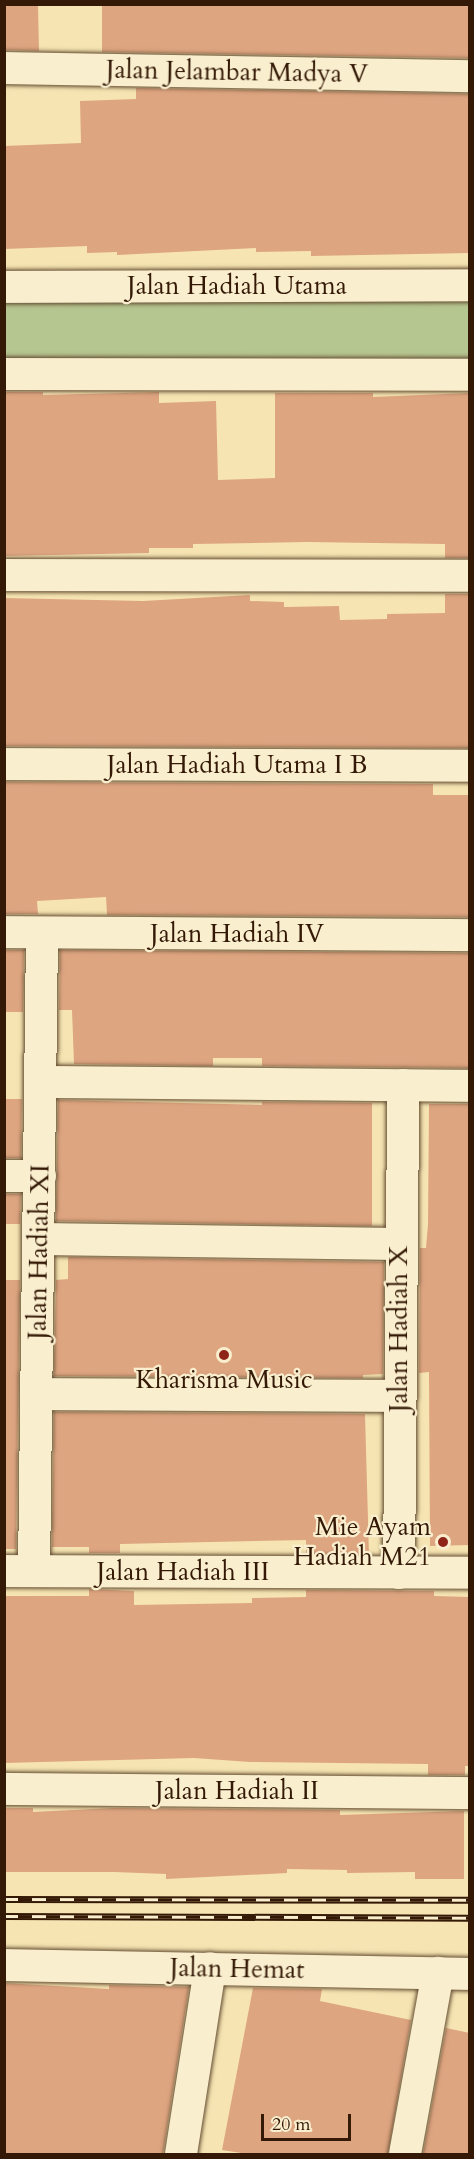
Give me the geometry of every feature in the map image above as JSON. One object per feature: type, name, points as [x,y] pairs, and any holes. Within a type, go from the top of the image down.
[{"type":"street","name":"Jalan Jelambar Madya V","points":[[4,68],[470,76]]},
{"type":"street","name":"Jalan Hadiah Utama","points":[[4,286],[470,285]]},
{"type":"street","points":[[4,374],[470,375]]},
{"type":"street","points":[[4,575],[470,576]]},
{"type":"street","name":"Jalan Hadiah Utama I B","points":[[4,764],[470,766]]},
{"type":"street","name":"Jalan Hadiah IV","points":[[4,932],[470,935]]},
{"type":"street","name":"Jalan Hadiah XI","points":[[20,1571],[37,1394],[42,933]]},
{"type":"street","points":[[41,1082],[470,1086]]},
{"type":"street","name":"Jalan Hadiah X","points":[[399,1573],[403,1085]]},
{"type":"street","points":[[4,1176],[40,1176]]},
{"type":"street","points":[[39,1239],[400,1244]]},
{"type":"street","points":[[37,1394],[399,1396]]},
{"type":"street","name":"Jalan Hadiah III","points":[[20,1571],[470,1573]]},
{"type":"street","name":"Jalan Hadiah II","points":[[4,1789],[470,1793]]},
{"type":"street","name":"Jalan Hemat","points":[[4,1965],[470,1974]]},
{"type":"street","points":[[180,2154],[210,1968]]},
{"type":"street","points":[[405,2154],[438,1972]]},
{"type":"green space","points":[[5,287],[469,288],[469,372],[5,368]]},
{"type":"building","points":[[5,4],[38,4],[39,51],[5,50]]},
{"type":"building","points":[[102,4],[470,4],[470,58],[102,52]]},
{"type":"building","points":[[136,88],[470,94],[470,253],[311,256],[311,251],[256,252],[256,248],[117,255],[117,252],[87,253],[87,246],[4,249],[4,146],[81,143],[80,101],[136,99]]},
{"type":"building","points":[[4,392],[43,392],[43,395],[159,392],[159,403],[216,401],[218,480],[275,478],[275,393],[373,393],[373,397],[470,393],[470,558],[445,558],[445,544],[306,542],[193,544],[193,548],[149,548],[149,553],[4,556]]},
{"type":"building","points":[[445,594],[470,594],[470,748],[4,746],[4,598],[143,601],[250,595],[250,601],[284,602],[284,607],[339,606],[340,620],[387,619],[387,614],[445,613]]},
{"type":"building","points":[[4,782],[433,784],[433,795],[470,795],[470,917],[107,915],[106,897],[37,901],[38,914],[4,914]]},
{"type":"building","points":[[4,950],[24,950],[23,1012],[4,1012]]},
{"type":"building","points":[[60,950],[470,953],[470,1068],[262,1066],[262,1058],[213,1058],[213,1066],[74,1064],[72,1010],[59,1010]]},
{"type":"building","points":[[4,1099],[22,1099],[21,1158],[4,1158]]},
{"type":"building","points":[[58,1100],[262,1105],[262,1102],[372,1103],[372,1226],[56,1221]]},
{"type":"building","points":[[429,1104],[470,1104],[470,1545],[430,1546],[429,1372],[419,1373],[420,1248],[426,1248],[428,1224]]},
{"type":"building","points":[[4,1194],[21,1194],[20,1224],[4,1224]]},
{"type":"building","points":[[68,1257],[384,1262],[383,1374],[363,1375],[363,1378],[54,1376],[56,1280],[68,1279]]},
{"type":"building","points":[[4,1280],[20,1280],[16,1549],[4,1549]]},
{"type":"building","points":[[54,1412],[365,1414],[369,1555],[306,1554],[306,1540],[120,1544],[120,1553],[89,1553],[89,1547],[52,1547]]},
{"type":"building","points":[[89,1589],[134,1591],[134,1605],[252,1603],[252,1598],[306,1597],[306,1590],[434,1591],[434,1596],[470,1597],[470,1766],[465,1766],[465,1775],[428,1775],[428,1764],[250,1762],[194,1758],[4,1763],[4,1596],[89,1596]]},
{"type":"building","points":[[4,1808],[33,1808],[33,1812],[114,1808],[340,1810],[340,1815],[464,1811],[464,1879],[415,1879],[415,1872],[347,1873],[347,1870],[287,1869],[287,1873],[166,1879],[166,1874],[4,1872]]},
{"type":"building","points":[[4,1983],[109,1989],[109,1985],[189,1987],[163,2154],[4,2154]]},
{"type":"building","points":[[253,1988],[322,1989],[320,2001],[411,2020],[388,2154],[248,2154],[222,2150]]},
{"type":"building","points":[[446,2028],[470,2033],[470,2154],[423,2154]]},
{"type":"railway","points":[[4,1899],[470,1900]]},
{"type":"railway","points":[[4,1916],[470,1918]]},
{"type":"place","name":"Kharisma Music","points":[[224,1355]]},
{"type":"place","name":"Mie Ayam Hadiah M21","points":[[443,1542]]}]
